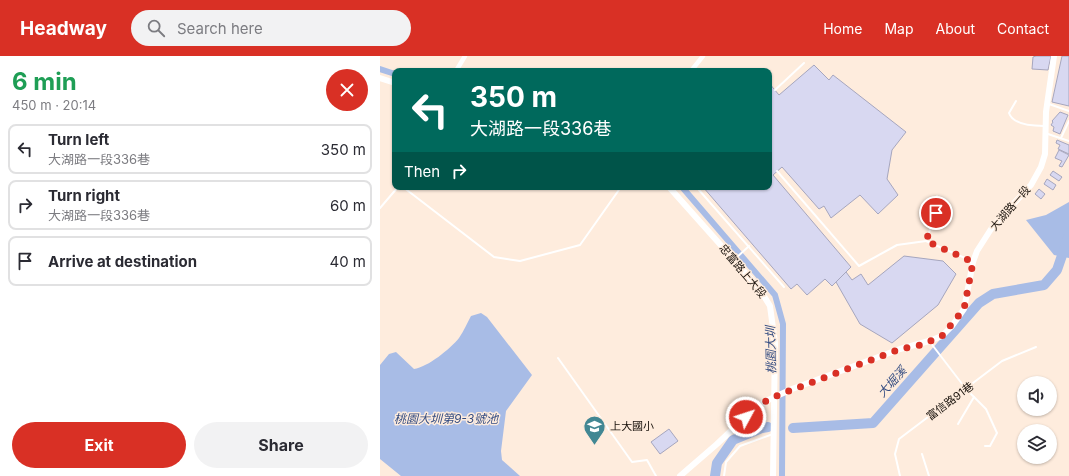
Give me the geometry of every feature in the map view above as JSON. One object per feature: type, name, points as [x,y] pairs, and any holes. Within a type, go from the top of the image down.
[{"type":"street","points":[[458,68],[465,56]]},
{"type":"street","points":[[693,68],[703,56]]},
{"type":"street","name":"大湖路一段","points":[[680,476],[718,444],[754,409],[774,397],[900,349],[942,336],[964,309],[973,262],[977,251],[993,226],[1031,184],[1041,166],[1045,154],[1047,103],[1054,56]]},
{"type":"street","points":[[380,78],[392,82]]},
{"type":"street","name":"忠富路上大段","points":[[672,190],[735,259],[759,288],[770,306],[775,343],[773,476]]},
{"type":"lane","points":[[775,90],[804,63]]},
{"type":"lane","points":[[1016,101],[1009,113],[1012,118],[1030,126],[1045,126]]},
{"type":"lane","points":[[1047,103],[1069,110]]},
{"type":"lane","points":[[1061,138],[1069,121]]},
{"type":"lane","points":[[1046,133],[1069,141]]},
{"type":"lane","points":[[777,172],[859,266],[897,245],[926,241],[973,262]]},
{"type":"lane","points":[[380,208],[395,190]]},
{"type":"lane","points":[[407,190],[494,257],[520,261],[580,245],[619,190]]},
{"type":"lane","points":[[699,190],[784,287]]},
{"type":"lane","points":[[926,241],[936,213],[937,196]]},
{"type":"lane","points":[[735,259],[749,246]]},
{"type":"lane","points":[[929,341],[966,389],[986,409],[997,433],[990,446],[985,446]]},
{"type":"lane","name":"富信路91巷","points":[[900,476],[895,454],[899,439],[1002,361],[1036,347]]},
{"type":"lane","points":[[558,358],[632,462],[646,460],[656,476]]},
{"type":"lane","points":[[958,424],[974,397]]},
{"type":"lane","points":[[724,476],[726,462],[740,446],[773,434]]},
{"type":"lane","points":[[922,454],[929,476]]},
{"type":"water","points":[[1069,202],[1069,258],[1054,255],[1026,220],[1046,215]]},
{"type":"water","name":"桃園大圳第9-3號池","points":[[481,313],[487,317],[532,375],[506,411],[501,451],[502,460],[520,476],[401,476],[380,459],[380,365],[389,354],[396,352],[414,369],[426,365],[455,342],[461,335],[471,316]]},
{"type":"building","points":[[1051,56],[1048,70],[1032,69],[1033,57]]},
{"type":"building","points":[[1062,56],[1069,56],[1069,106],[1052,102]]},
{"type":"building","points":[[814,65],[829,80],[833,75],[906,132],[892,150],[887,179],[898,195],[878,214],[860,195],[831,218],[824,206],[819,209],[782,167],[773,175],[851,267],[832,286],[825,279],[807,295],[797,284],[791,289],[706,190],[772,190],[772,87],[779,95]]},
{"type":"building","points":[[1060,112],[1068,115],[1060,134],[1053,131],[1054,127],[1051,125],[1053,122],[1052,121]]},
{"type":"building","points":[[1057,140],[1069,145],[1069,154],[1058,149],[1060,145],[1056,143]]},
{"type":"building","points":[[1059,150],[1069,155],[1062,167],[1059,166],[1062,161],[1055,158]]},
{"type":"building","points":[[1053,171],[1062,177],[1059,181],[1050,175]]},
{"type":"building","points":[[1047,179],[1056,185],[1053,190],[1044,184]]},
{"type":"building","points":[[1039,189],[1045,194],[1041,199],[1035,194]]},
{"type":"building","points":[[904,256],[943,261],[956,274],[938,305],[892,343],[860,324],[836,282],[846,272],[852,280],[861,274],[868,285]]},
{"type":"building","points":[[669,429],[678,441],[660,454],[651,442]]},
{"type":"waterway","name":"桃園大圳","points":[[380,69],[392,73]]},
{"type":"waterway","name":"桃園大圳","points":[[685,190],[775,295],[783,324],[782,476]]},
{"type":"waterway","name":"大堀溪","points":[[793,428],[873,423],[979,303],[993,294],[1044,285],[1057,270],[1069,235]]},
{"type":"waterway","name":"大堀溪","points":[[715,476],[717,463],[733,440],[768,427]]},
{"type":"place","name":"上大國小","points":[[594,446]]},
{"type":"route","points":[[746,417],[754,409],[766,401],[792,389],[900,349],[921,345],[942,336],[952,326],[964,309],[973,262],[926,241],[936,213]]}]
